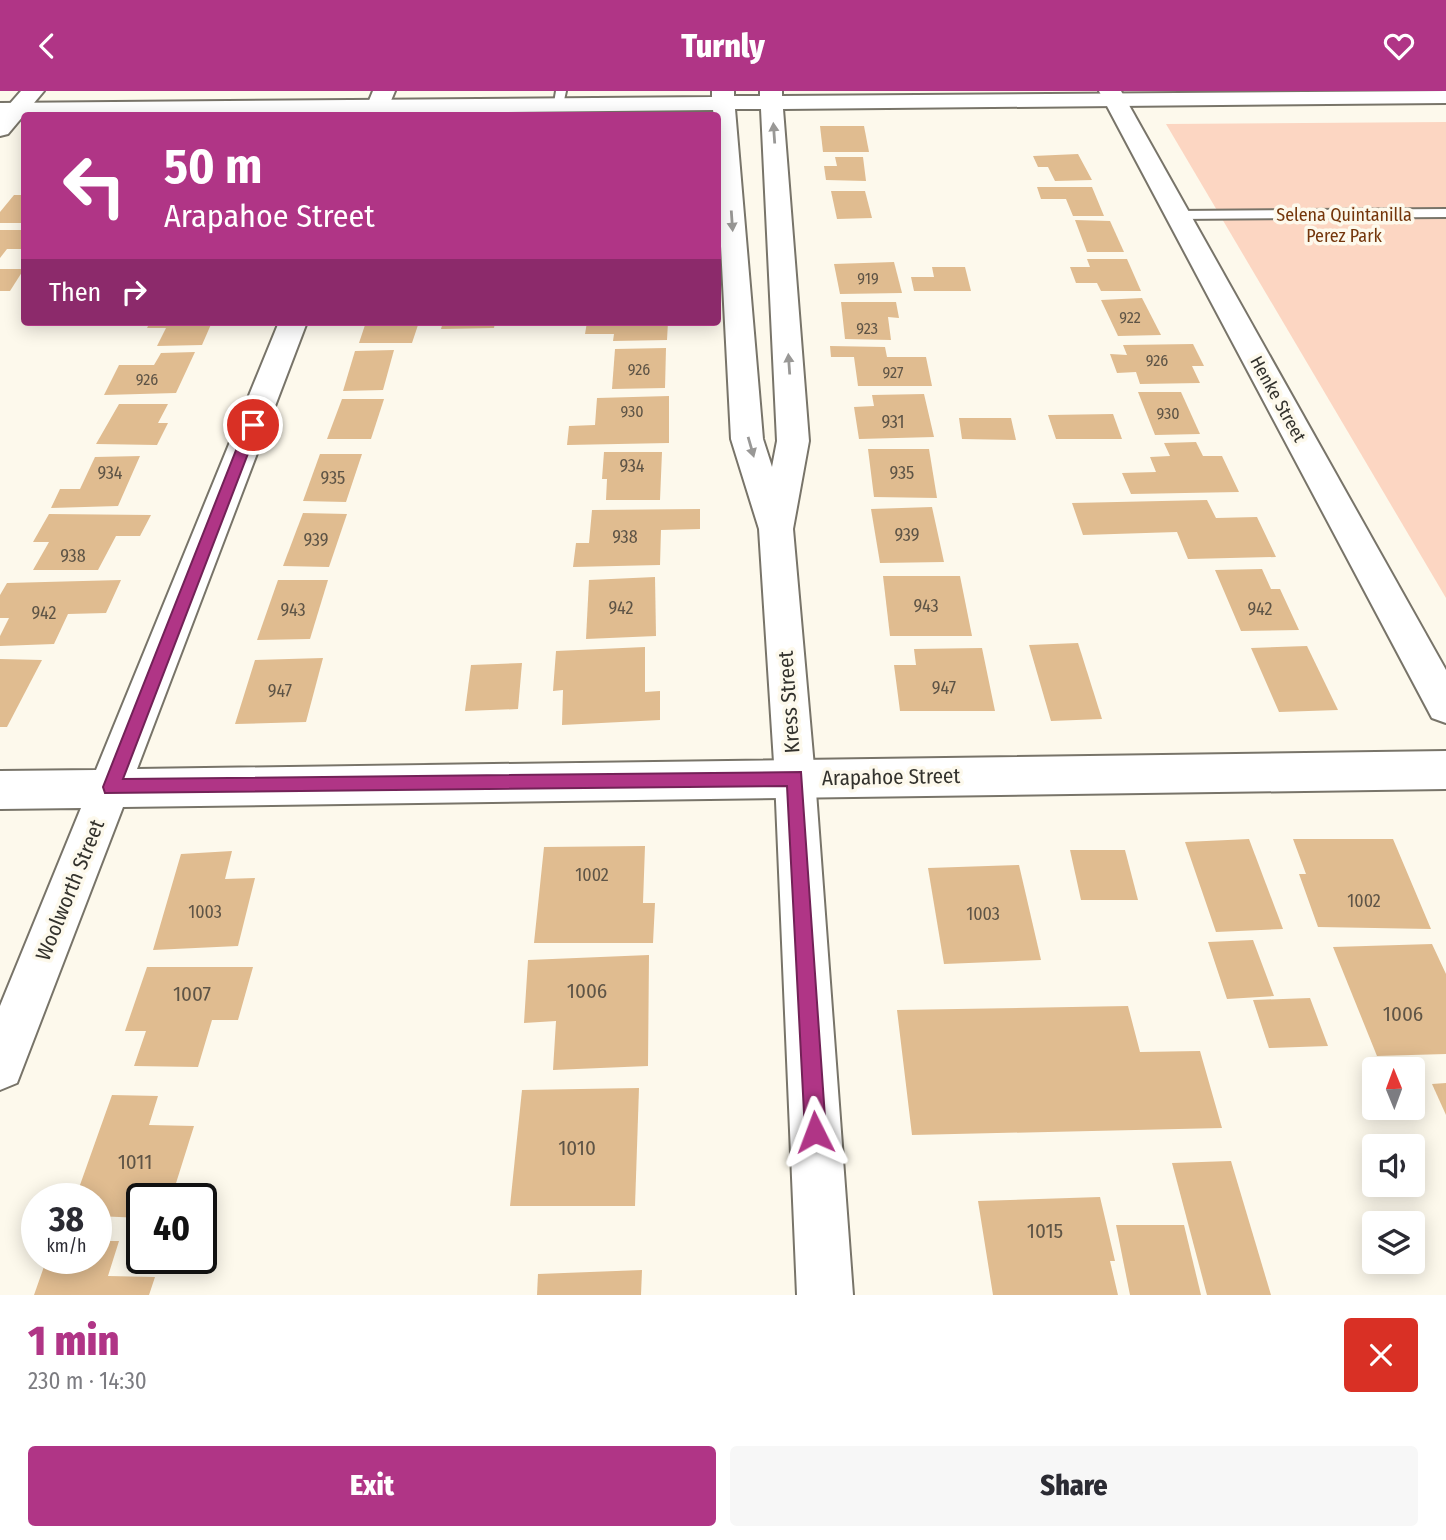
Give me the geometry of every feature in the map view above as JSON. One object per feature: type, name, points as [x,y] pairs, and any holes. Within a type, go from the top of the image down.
[{"type":"street","points":[[0,129],[8,110],[33,91]]},
{"type":"street","name":"Henke Street","points":[[1112,95],[1446,706]]},
{"type":"street","points":[[8,110],[378,104],[560,97],[1446,96]]},
{"type":"street","name":"Kress Street","points":[[724,97],[747,439],[776,529],[795,778],[825,1295]]},
{"type":"street","name":"Kress Street","points":[[772,97],[793,441],[776,529]]},
{"type":"street","name":"Woolworth Street","points":[[0,1066],[291,326]]},
{"type":"street","name":"Arapahoe Street","points":[[0,790],[1446,770]]},
{"type":"lane","points":[[1177,215],[1446,213]]},
{"type":"green space","name":"Selena Quintanilla Perez Park","points":[[1446,122],[1446,598],[1166,124]]},
{"type":"building","points":[[820,126],[864,126],[869,152],[823,152]]},
{"type":"building","points":[[1078,154],[1092,180],[1055,181],[1048,167],[1038,167],[1033,156]]},
{"type":"building","points":[[835,157],[863,157],[866,181],[826,180],[824,166],[837,166]]},
{"type":"building","points":[[1037,187],[1092,187],[1104,216],[1073,216],[1066,199],[1041,199]]},
{"type":"building","points":[[831,191],[865,191],[872,218],[837,219]]},
{"type":"building","points":[[14,195],[21,195],[21,223],[0,223],[0,212]]},
{"type":"building","points":[[1075,220],[1110,221],[1124,252],[1087,252]]},
{"type":"building","points":[[0,230],[21,230],[21,249],[7,249],[0,258]]},
{"type":"building","points":[[1087,259],[1127,259],[1141,291],[1101,291],[1097,283],[1076,283],[1070,267],[1090,267]]},
{"type":"building","points":[[894,262],[902,293],[840,294],[834,264]]},
{"type":"building","points":[[932,267],[965,267],[971,291],[914,291],[911,277],[934,277]]},
{"type":"building","points":[[0,269],[21,269],[21,274],[10,291],[0,291]]},
{"type":"building","points":[[1142,298],[1161,335],[1118,336],[1101,300]]},
{"type":"building","points":[[841,302],[896,302],[899,318],[888,317],[891,340],[845,339]]},
{"type":"building","points":[[210,326],[202,345],[157,346],[166,328],[147,328]]},
{"type":"building","points":[[365,326],[418,326],[412,343],[359,343]]},
{"type":"building","points":[[442,326],[494,326],[494,328],[441,329]]},
{"type":"building","points":[[586,326],[668,326],[667,340],[613,341],[614,334],[585,334]]},
{"type":"building","points":[[1193,344],[1204,366],[1192,366],[1200,383],[1140,384],[1136,372],[1117,373],[1110,354],[1127,355],[1123,345]]},
{"type":"building","points":[[830,346],[885,347],[887,357],[926,357],[932,386],[858,386],[854,357],[831,357]]},
{"type":"building","points":[[666,348],[665,388],[612,389],[615,349]]},
{"type":"building","points":[[394,350],[383,390],[343,391],[355,351]]},
{"type":"building","points":[[195,352],[176,393],[104,395],[119,365],[154,365],[161,353]]},
{"type":"building","points":[[1138,392],[1181,392],[1200,434],[1155,435]]},
{"type":"building","points":[[924,394],[934,437],[859,439],[854,407],[874,406],[872,395]]},
{"type":"building","points":[[669,396],[669,443],[567,445],[569,426],[595,425],[597,398]]},
{"type":"building","points":[[342,399],[384,399],[371,439],[327,439]]},
{"type":"building","points":[[119,404],[168,404],[158,423],[168,423],[157,445],[96,444]]},
{"type":"building","points":[[1113,414],[1122,439],[1056,439],[1048,415]]},
{"type":"building","points":[[959,418],[1011,418],[1016,440],[962,439]]},
{"type":"building","points":[[1196,442],[1203,456],[1222,456],[1239,492],[1131,494],[1122,473],[1156,472],[1150,457],[1170,456],[1164,443]]},
{"type":"building","points":[[868,449],[929,449],[937,498],[874,497]]},
{"type":"building","points":[[604,452],[662,452],[660,500],[606,500],[607,479],[602,479]]},
{"type":"building","points":[[320,454],[362,454],[346,502],[303,501]]},
{"type":"building","points":[[140,456],[118,506],[51,508],[60,489],[80,489],[95,457]]},
{"type":"building","points":[[1207,500],[1216,518],[1257,517],[1276,557],[1188,559],[1177,532],[1083,535],[1072,503]]},
{"type":"building","points":[[932,507],[944,562],[880,563],[871,509]]},
{"type":"building","points":[[700,509],[700,529],[661,530],[660,565],[573,567],[576,543],[589,543],[592,510]]},
{"type":"building","points":[[303,513],[347,514],[329,567],[283,566]]},
{"type":"building","points":[[49,514],[151,515],[140,536],[116,536],[98,570],[33,570],[49,542],[33,542]]},
{"type":"building","points":[[1262,569],[1271,589],[1280,589],[1299,630],[1241,631],[1215,570]]},
{"type":"building","points":[[883,576],[960,576],[972,636],[890,636]]},
{"type":"building","points":[[655,577],[656,636],[586,639],[589,580]]},
{"type":"building","points":[[121,580],[106,613],[68,614],[54,644],[0,646],[0,636],[9,618],[0,618],[0,595],[7,583]]},
{"type":"building","points":[[278,580],[328,580],[310,639],[257,640]]},
{"type":"building","points":[[1078,643],[1102,719],[1051,721],[1029,645]]},
{"type":"building","points":[[1307,646],[1338,710],[1279,712],[1251,648]]},
{"type":"building","points":[[645,647],[645,692],[660,691],[660,720],[562,725],[563,690],[553,691],[556,651]]},
{"type":"building","points":[[982,648],[995,711],[900,711],[894,665],[916,665],[914,649]]},
{"type":"building","points":[[323,658],[306,722],[235,724],[255,660]]},
{"type":"building","points":[[0,659],[42,660],[7,727],[0,727]]},
{"type":"building","points":[[522,663],[518,709],[465,711],[471,665]]},
{"type":"building","points":[[1249,839],[1283,929],[1216,932],[1185,842]]},
{"type":"building","points":[[1293,839],[1393,839],[1431,929],[1318,927],[1299,874],[1306,874]]},
{"type":"building","points":[[645,846],[643,903],[655,903],[653,943],[534,943],[544,847]]},
{"type":"building","points":[[1070,850],[1125,850],[1138,900],[1081,900]]},
{"type":"building","points":[[232,851],[225,879],[255,878],[238,946],[153,950],[181,854]]},
{"type":"building","points":[[1019,865],[1041,960],[944,964],[928,868]]},
{"type":"building","points":[[1253,940],[1274,996],[1227,999],[1208,942]]},
{"type":"building","points":[[1432,944],[1446,974],[1446,1054],[1377,1056],[1333,947]]},
{"type":"building","points":[[649,955],[648,1066],[553,1070],[556,1021],[524,1023],[528,960]]},
{"type":"building","points":[[147,967],[253,967],[238,1020],[212,1020],[198,1067],[134,1066],[146,1031],[125,1031]]},
{"type":"building","points":[[1310,998],[1328,1046],[1269,1048],[1253,1000]]},
{"type":"building","points":[[1128,1006],[1140,1052],[1200,1051],[1222,1128],[912,1135],[897,1010]]},
{"type":"building","points":[[1446,1083],[1446,1115],[1432,1084]]},
{"type":"building","points":[[639,1088],[635,1206],[510,1206],[522,1090]]},
{"type":"building","points":[[112,1095],[158,1096],[149,1125],[194,1126],[176,1183],[126,1183],[126,1217],[112,1217],[112,1183],[81,1183]]},
{"type":"building","points":[[1231,1161],[1271,1295],[1207,1295],[1172,1163]]},
{"type":"building","points":[[1100,1197],[1115,1261],[1110,1261],[1118,1295],[993,1295],[978,1201]]},
{"type":"building","points":[[1116,1225],[1184,1225],[1201,1295],[1130,1295]]},
{"type":"building","points":[[112,1241],[119,1241],[112,1263]]},
{"type":"building","points":[[642,1270],[641,1295],[537,1295],[538,1274]]},
{"type":"building","points":[[41,1274],[155,1277],[149,1295],[34,1295]]},
{"type":"route","points":[[253,425],[111,787],[795,778],[815,1132]]}]
